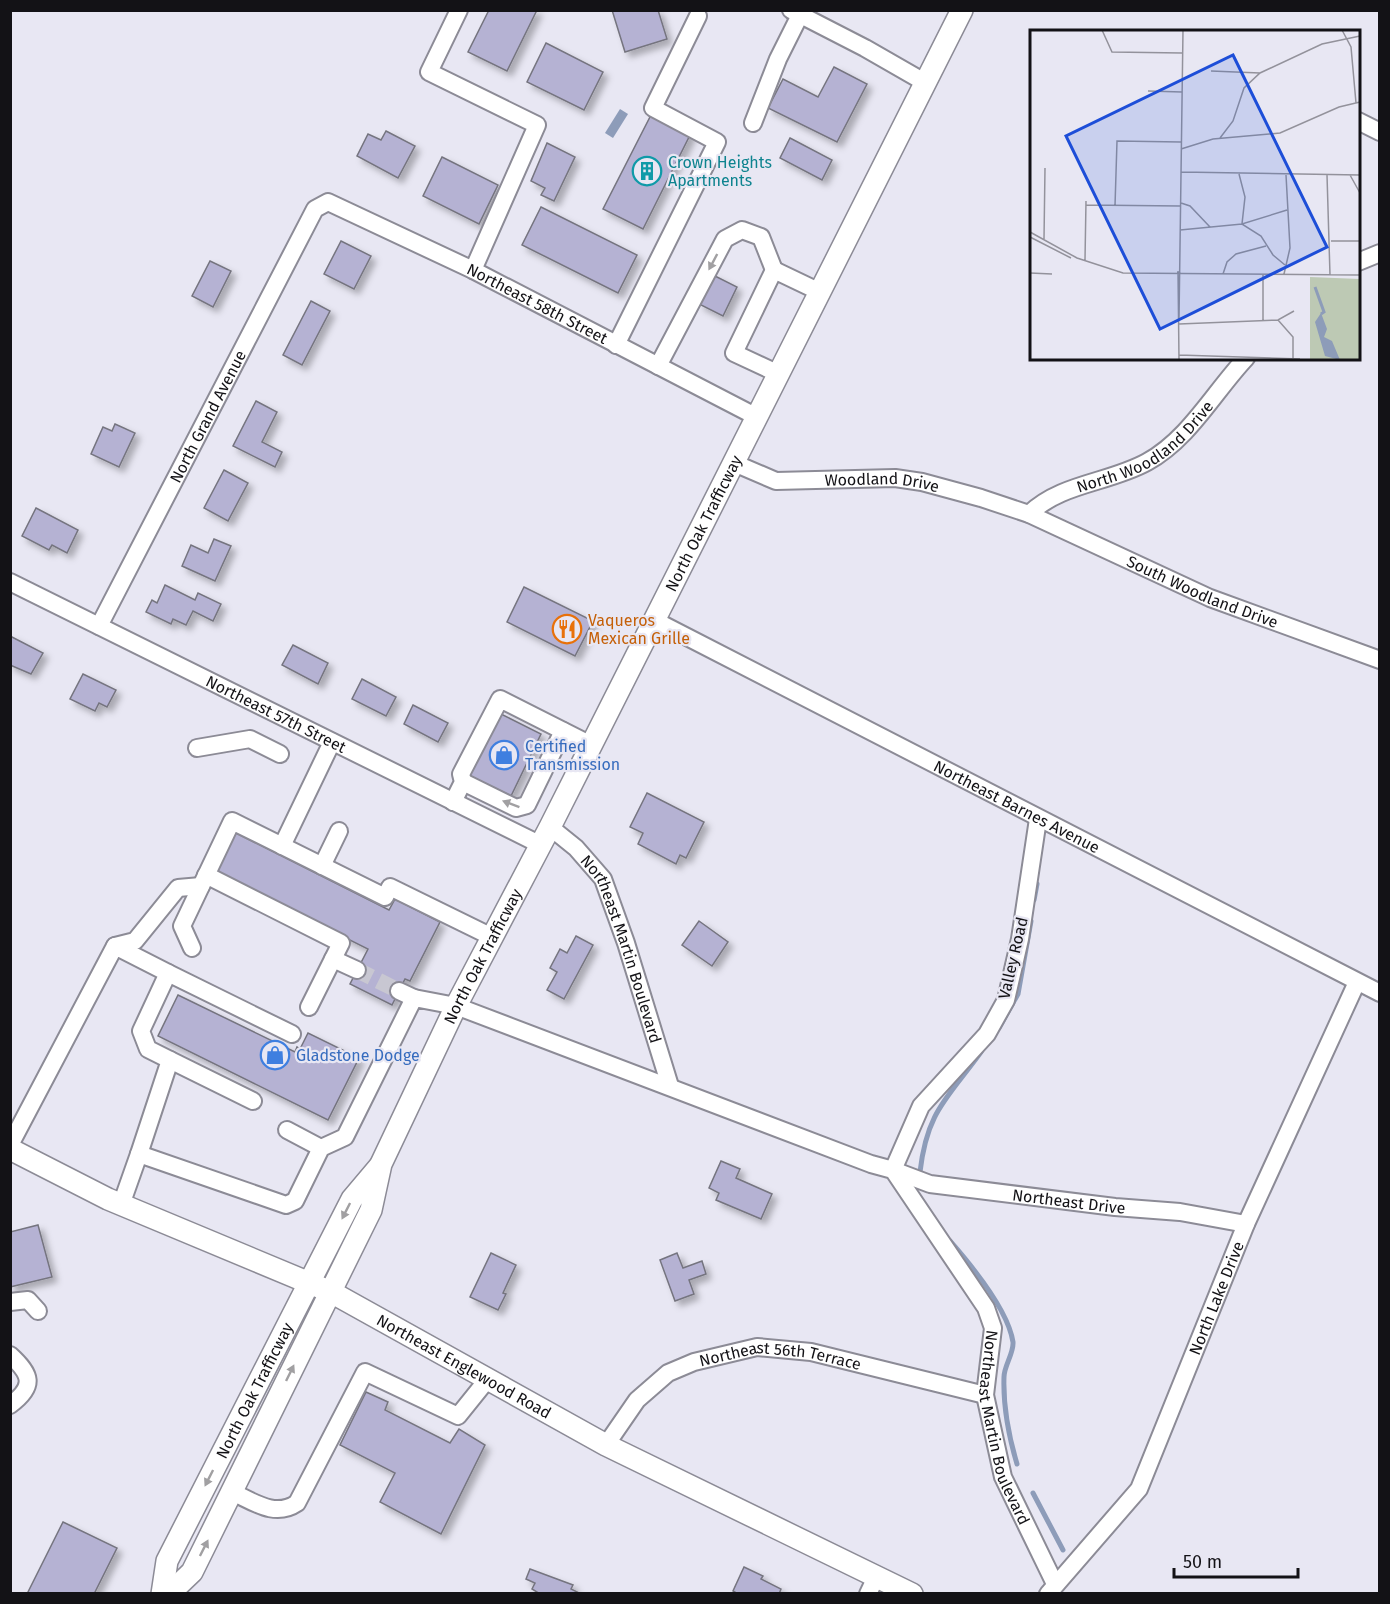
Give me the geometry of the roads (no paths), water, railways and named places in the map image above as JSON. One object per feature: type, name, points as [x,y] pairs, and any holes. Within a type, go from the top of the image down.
[{"type":"main road","name":"North Oak Trafficway","points":[[169,1593],[192,1572],[371,1210],[381,1164],[456,1006],[758,417],[962,10]]},
{"type":"main road","name":"Northeast Englewood Road","points":[[10,1147],[121,1205],[331,1292],[486,1380],[872,1585],[912,1593]]},
{"type":"main road","name":"North Oak Trafficway","points":[[162,1593],[167,1561],[309,1282],[352,1199],[381,1164]]},
{"type":"street","points":[[459,10],[429,72],[537,125],[473,270]]},
{"type":"street","points":[[753,123],[796,13],[865,48],[926,83]]},
{"type":"street","points":[[616,345],[717,142],[653,108],[698,16]]},
{"type":"street","points":[[1360,122],[1380,132]]},
{"type":"street","name":"Northeast 58th Street","points":[[315,209],[328,202],[473,270],[758,417]]},
{"type":"street","name":"North Grand Avenue","points":[[99,626],[315,209]]},
{"type":"street","points":[[658,366],[725,239],[742,230],[761,237],[774,270],[820,292]]},
{"type":"street","points":[[1360,262],[1380,253]]},
{"type":"street","points":[[774,270],[734,352],[779,374]]},
{"type":"street","name":"North Woodland Drive","points":[[1029,514],[1050,497],[1105,480],[1148,462],[1175,442],[1244,360]]},
{"type":"street","name":"Woodland Drive","points":[[734,463],[776,481],[895,478],[922,482],[1029,514]]},
{"type":"street","name":"South Woodland Drive","points":[[1029,514],[1210,598],[1380,660]]},
{"type":"street","name":"Northeast 57th Street","points":[[10,582],[453,802],[545,836]]},
{"type":"street","name":"Northeast Barnes Avenue","points":[[654,620],[1380,993]]},
{"type":"street","points":[[453,802],[463,782],[461,774],[500,699],[591,745]]},
{"type":"street","points":[[463,782],[516,808],[522,808],[527,805],[563,731]]},
{"type":"street","points":[[197,747],[250,739],[280,754]]},
{"type":"street","points":[[282,846],[332,742]]},
{"type":"street","name":"Valley Road","points":[[893,1170],[921,1106],[987,1034],[1006,1000],[1020,939],[1038,819]]},
{"type":"street","points":[[192,948],[182,926],[232,821],[385,897],[390,887],[492,937]]},
{"type":"street","points":[[322,866],[339,831]]},
{"type":"street","name":"Northeast Martin Boulevard","points":[[545,836],[576,848],[603,879],[640,985],[670,1086]]},
{"type":"street","points":[[10,1147],[116,946],[135,941],[178,888],[203,880],[341,943],[309,1007]]},
{"type":"street","points":[[116,946],[292,1034]]},
{"type":"street","points":[[333,959],[357,970]]},
{"type":"street","points":[[168,973],[141,1031],[148,1049],[253,1101]]},
{"type":"street","name":"North Lake Drive","points":[[1051,1589],[1139,1489],[1246,1224],[1357,982]]},
{"type":"street","points":[[139,1154],[286,1205],[295,1201],[321,1148],[345,1137],[407,994],[456,1006],[893,1170]]},
{"type":"street","points":[[121,1205],[170,1060]]},
{"type":"street","points":[[287,1130],[321,1148]]},
{"type":"street","name":"Northeast Martin Boulevard","points":[[893,1170],[986,1308],[993,1328],[985,1395],[1003,1477],[1051,1589]]},
{"type":"street","name":"Northeast Drive","points":[[893,1170],[930,1184],[1115,1207],[1180,1212],[1246,1224]]},
{"type":"street","points":[[10,1302],[27,1300],[34,1304],[38,1311]]},
{"type":"street","name":"Northeast 56th Terrace","points":[[606,1444],[637,1400],[668,1373],[712,1357],[757,1347],[811,1352],[985,1395]]},
{"type":"street","points":[[10,1354],[23,1367],[28,1377],[27,1388],[10,1405]]},
{"type":"street","points":[[232,1492],[271,1510],[288,1509],[297,1503],[364,1372],[458,1416],[486,1380]]},
{"type":"water","points":[[620,109],[628,114],[613,138],[605,133]]},
{"type":"waterway","points":[[1034,900],[1037,884]]},
{"type":"waterway","points":[[999,1028],[1018,994],[1031,921]]},
{"type":"waterway","points":[[920,1172],[923,1151],[933,1120],[981,1052]]},
{"type":"waterway","points":[[950,1241],[988,1289],[1010,1329],[1013,1346],[1004,1373],[1004,1399],[1017,1464]]},
{"type":"waterway","points":[[1033,1493],[1063,1550]]},
{"type":"tunnel","points":[[357,970],[399,991]]},
{"type":"place","name":"Crown Heights Apartments","points":[[647,171]]},
{"type":"place","name":"Vaqueros Mexican Grille","points":[[567,629]]},
{"type":"place","name":"Certified Transmission","points":[[504,755]]},
{"type":"place","name":"Gladstone Dodge","points":[[275,1055]]}]
